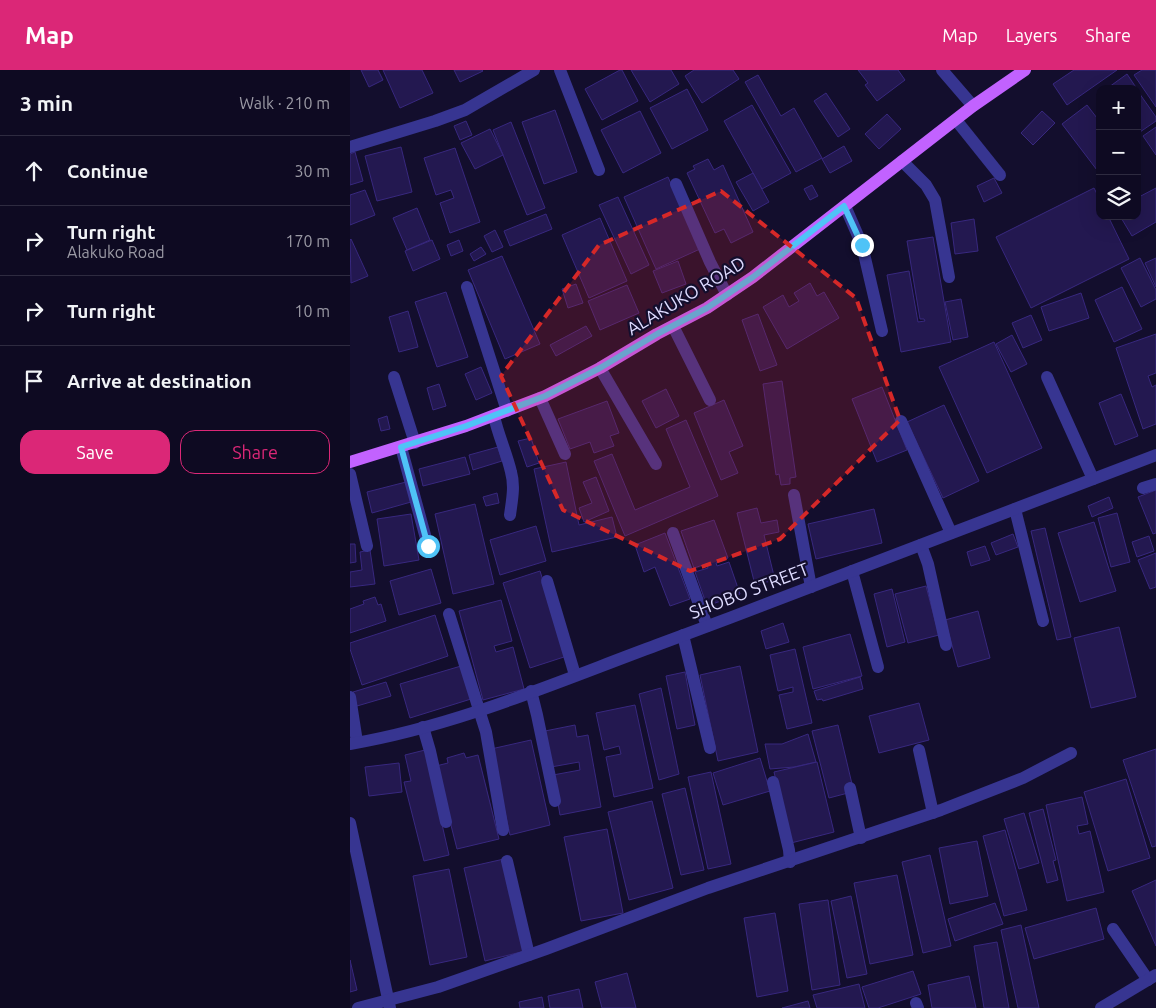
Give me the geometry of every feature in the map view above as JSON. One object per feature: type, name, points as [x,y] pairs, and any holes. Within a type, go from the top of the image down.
[{"type":"main road","name":"ALAKUKO ROAD","points":[[350,462],[415,443],[540,398],[600,368],[707,308],[753,277],[973,106],[1025,70]]},
{"type":"street","points":[[350,147],[465,110],[534,70]]},
{"type":"street","points":[[560,70],[599,170]]},
{"type":"street","points":[[942,70],[973,106]]},
{"type":"street","points":[[956,120],[1000,175]]},
{"type":"street","points":[[902,161],[926,186],[935,200],[949,277]]},
{"type":"street","points":[[676,184],[710,262],[727,295]]},
{"type":"street","points":[[844,206],[862,245],[882,331]]},
{"type":"street","points":[[467,287],[508,411]]},
{"type":"street","points":[[673,326],[710,400]]},
{"type":"street","points":[[600,368],[656,464]]},
{"type":"street","points":[[394,377],[415,443]]},
{"type":"street","points":[[1048,377],[1093,479]]},
{"type":"street","points":[[540,398],[565,454]]},
{"type":"street","points":[[494,416],[498,436],[512,472],[513,492],[510,515]]},
{"type":"street","points":[[901,421],[950,533]]},
{"type":"street","points":[[401,447],[428,546]]},
{"type":"street","name":"SHOBO STREET","points":[[354,743],[423,727],[479,711],[1156,455]]},
{"type":"street","points":[[350,474],[367,546]]},
{"type":"street","points":[[1143,488],[1156,484]]},
{"type":"street","points":[[794,495],[811,587]]},
{"type":"street","points":[[1015,509],[1043,621]]},
{"type":"street","points":[[673,533],[707,626]]},
{"type":"street","points":[[921,545],[928,564],[946,645]]},
{"type":"street","points":[[852,571],[878,667]]},
{"type":"street","points":[[547,581],[575,675]]},
{"type":"street","points":[[449,614],[486,732],[503,830]]},
{"type":"street","points":[[683,635],[710,748]]},
{"type":"street","points":[[531,692],[538,715],[555,801]]},
{"type":"street","points":[[350,697],[354,743]]},
{"type":"street","points":[[423,727],[446,822]]},
{"type":"street","points":[[919,750],[932,813]]},
{"type":"street","points":[[358,1008],[390,1004],[529,955],[708,888],[932,813],[1024,778],[1071,753]]},
{"type":"street","points":[[773,782],[789,850],[790,862]]},
{"type":"street","points":[[850,788],[862,838]]},
{"type":"street","points":[[350,823],[390,1004]]},
{"type":"street","points":[[507,861],[529,955]]},
{"type":"street","points":[[1101,1008],[1152,978],[1113,930]]},
{"type":"highlighted area","points":[[721,191],[856,298],[900,420],[780,539],[690,571],[563,510],[501,376],[599,245]]},
{"type":"building","points":[[361,70],[378,70],[383,80],[369,87]]},
{"type":"building","points":[[383,70],[422,70],[433,93],[400,108]]},
{"type":"building","points":[[454,70],[482,70],[483,71],[460,82]]},
{"type":"building","points":[[622,70],[638,101],[602,120],[585,89]]},
{"type":"building","points":[[631,70],[671,70],[679,84],[650,102]]},
{"type":"building","points":[[694,70],[733,70],[739,79],[702,103],[685,76]]},
{"type":"building","points":[[858,70],[898,70],[905,80],[877,101],[865,85],[868,83]]},
{"type":"building","points":[[1074,70],[1117,70],[1067,105],[1053,84]]},
{"type":"building","points":[[1142,70],[1156,70],[1156,107],[1141,85],[1134,75]]},
{"type":"building","points":[[1127,74],[1134,85],[1112,85]]},
{"type":"building","points":[[758,75],[781,116],[794,108],[822,158],[796,172],[745,82]]},
{"type":"building","points":[[687,89],[708,130],[672,149],[650,108]]},
{"type":"building","points":[[826,93],[850,129],[838,137],[814,101]]},
{"type":"building","points":[[1141,96],[1156,117],[1156,121],[1141,131]]},
{"type":"building","points":[[752,105],[791,173],[762,189],[724,121]]},
{"type":"building","points":[[1087,105],[1096,117],[1096,169],[1062,124]]},
{"type":"building","points":[[555,110],[577,172],[544,184],[522,122]]},
{"type":"building","points":[[640,111],[661,153],[623,173],[601,130]]},
{"type":"building","points":[[1042,111],[1055,123],[1033,145],[1021,133]]},
{"type":"building","points":[[887,114],[901,129],[879,149],[865,134]]},
{"type":"building","points":[[466,121],[472,135],[460,140],[454,126]]},
{"type":"building","points":[[511,122],[545,208],[527,215],[493,130]]},
{"type":"building","points":[[1156,127],[1156,155],[1143,136]]},
{"type":"building","points":[[490,129],[503,155],[475,169],[461,143]]},
{"type":"building","points":[[844,146],[852,161],[830,173],[822,159]]},
{"type":"building","points":[[401,147],[412,192],[377,201],[365,156]]},
{"type":"building","points":[[455,148],[480,222],[450,233],[440,203],[454,198],[451,190],[436,195],[424,158]]},
{"type":"building","points":[[355,152],[363,181],[350,185],[350,154]]},
{"type":"building","points":[[708,159],[714,170],[723,165],[753,232],[731,243],[724,229],[715,233],[687,173],[695,169],[693,166]]},
{"type":"building","points":[[753,173],[769,202],[753,211],[736,182]]},
{"type":"building","points":[[668,177],[700,249],[656,269],[624,197]]},
{"type":"building","points":[[994,178],[1002,193],[984,202],[977,186]]},
{"type":"building","points":[[812,185],[818,196],[810,200],[804,189]]},
{"type":"building","points":[[1094,188],[1096,192],[1096,220],[1110,220],[1129,259],[1031,308],[996,237]]},
{"type":"building","points":[[1156,188],[1156,222],[1132,236],[1122,220],[1141,220],[1141,196]]},
{"type":"building","points":[[365,190],[375,215],[350,225],[350,195]]},
{"type":"building","points":[[618,197],[649,265],[631,274],[599,205]]},
{"type":"building","points":[[417,208],[430,240],[407,250],[393,218]]},
{"type":"building","points":[[546,214],[552,229],[510,246],[504,231]]},
{"type":"building","points":[[600,218],[627,281],[589,298],[562,235]]},
{"type":"building","points":[[974,219],[978,251],[955,254],[951,223]]},
{"type":"building","points":[[495,230],[503,247],[492,252],[484,236]]},
{"type":"building","points":[[933,237],[951,342],[901,352],[887,275],[909,271],[918,322],[925,321],[920,319],[907,241]]},
{"type":"building","points":[[350,240],[368,276],[351,283]]},
{"type":"building","points":[[432,240],[440,259],[413,271],[405,251]]},
{"type":"building","points":[[459,240],[463,251],[451,256],[447,245]]},
{"type":"building","points":[[481,247],[486,254],[474,261],[470,254]]},
{"type":"building","points":[[502,256],[540,344],[505,359],[468,270]]},
{"type":"building","points":[[1140,258],[1156,290],[1156,299],[1141,307],[1121,268]]},
{"type":"building","points":[[1156,258],[1156,287],[1145,263]]},
{"type":"building","points":[[678,261],[686,284],[662,293],[653,271]]},
{"type":"building","points":[[810,283],[817,296],[824,292],[839,318],[787,349],[763,307],[783,295],[789,307],[799,301],[794,293]]},
{"type":"building","points":[[576,284],[583,303],[568,308],[562,289]]},
{"type":"building","points":[[627,285],[639,313],[600,330],[588,301]]},
{"type":"building","points":[[1122,287],[1142,329],[1114,342],[1095,300]]},
{"type":"building","points":[[446,292],[468,357],[437,367],[415,302]]},
{"type":"building","points":[[1081,293],[1089,318],[1049,331],[1041,307]]},
{"type":"building","points":[[961,299],[968,337],[953,340],[945,302]]},
{"type":"building","points":[[408,311],[418,347],[399,352],[389,317]]},
{"type":"building","points":[[758,314],[777,365],[760,371],[742,320]]},
{"type":"building","points":[[1031,315],[1042,340],[1023,348],[1012,323]]},
{"type":"building","points":[[586,326],[592,336],[556,356],[550,345]]},
{"type":"building","points":[[1156,334],[1156,373],[1148,376],[1152,387],[1156,385],[1156,424],[1143,429],[1116,348]]},
{"type":"building","points":[[1012,335],[1027,364],[1011,372],[996,344]]},
{"type":"building","points":[[994,342],[1042,448],[987,473],[939,367]]},
{"type":"building","points":[[481,367],[492,393],[476,400],[465,374]]},
{"type":"building","points":[[782,381],[796,477],[790,478],[790,484],[781,485],[779,474],[776,475],[763,384]]},
{"type":"building","points":[[439,384],[446,406],[433,410],[427,388]]},
{"type":"building","points":[[882,387],[907,450],[877,462],[852,399]]},
{"type":"building","points":[[666,389],[679,416],[656,428],[642,401]]},
{"type":"building","points":[[1121,394],[1138,436],[1115,445],[1099,403]]},
{"type":"building","points":[[724,400],[743,446],[729,452],[738,473],[721,480],[694,413]]},
{"type":"building","points":[[607,401],[619,433],[610,436],[614,446],[594,453],[590,442],[570,449],[558,419]]},
{"type":"building","points":[[944,405],[979,481],[943,498],[907,422]]},
{"type":"building","points":[[387,416],[390,429],[381,431],[378,419]]},
{"type":"building","points":[[686,420],[718,496],[625,536],[594,461],[612,454],[635,510],[690,487],[666,429]]},
{"type":"building","points":[[531,438],[539,463],[527,467],[518,441]]},
{"type":"building","points":[[498,447],[502,461],[473,470],[469,455]]},
{"type":"building","points":[[465,457],[470,474],[423,486],[419,469]]},
{"type":"building","points":[[566,462],[579,525],[612,517],[617,537],[552,552],[534,469]]},
{"type":"building","points":[[596,477],[609,511],[584,522],[579,508],[592,503],[583,482]]},
{"type":"building","points":[[406,482],[411,502],[372,513],[367,492]]},
{"type":"building","points":[[1156,490],[1156,533],[1153,534],[1138,497]]},
{"type":"building","points":[[497,493],[499,503],[486,506],[483,497]]},
{"type":"building","points":[[1109,497],[1113,508],[1092,517],[1088,506]]},
{"type":"building","points":[[475,504],[494,584],[453,594],[435,514]]},
{"type":"building","points":[[757,508],[761,523],[777,520],[779,532],[764,535],[775,580],[755,585],[737,513]]},
{"type":"building","points":[[874,509],[882,543],[816,559],[808,524]]},
{"type":"building","points":[[1117,513],[1130,562],[1111,567],[1098,518]]},
{"type":"building","points":[[411,514],[419,560],[384,566],[377,519]]},
{"type":"building","points":[[714,520],[728,558],[716,563],[717,566],[729,562],[740,594],[707,606],[695,572],[708,568],[706,564],[694,568],[681,531]]},
{"type":"building","points":[[1094,522],[1116,591],[1080,602],[1058,533]]},
{"type":"building","points":[[536,526],[546,561],[500,575],[490,540]]},
{"type":"building","points":[[1045,528],[1071,637],[1057,640],[1031,531]]},
{"type":"building","points":[[665,533],[690,599],[670,606],[655,567],[644,572],[635,545]]},
{"type":"building","points":[[1013,534],[1018,547],[996,555],[991,543]]},
{"type":"building","points":[[1149,536],[1154,551],[1137,557],[1132,542]]},
{"type":"building","points":[[350,544],[355,544],[356,562],[350,563]]},
{"type":"building","points":[[985,546],[990,560],[971,566],[967,552]]},
{"type":"building","points":[[370,550],[375,584],[350,587],[350,572],[362,570],[360,552]]},
{"type":"building","points":[[1156,553],[1156,587],[1150,589],[1138,560]]},
{"type":"building","points":[[431,569],[441,603],[399,615],[390,581]]},
{"type":"building","points":[[540,571],[567,656],[530,668],[503,583]]},
{"type":"building","points":[[926,586],[939,635],[908,643],[895,594]]},
{"type":"building","points":[[892,589],[905,642],[887,647],[874,594]]},
{"type":"building","points":[[375,597],[378,605],[381,604],[386,621],[350,633],[350,609],[364,604],[363,601]]},
{"type":"building","points":[[501,600],[512,641],[494,646],[496,652],[513,647],[524,689],[483,700],[459,611]]},
{"type":"building","points":[[978,611],[990,658],[958,667],[945,620]]},
{"type":"building","points":[[435,615],[448,656],[362,685],[350,649],[350,643]]},
{"type":"building","points":[[783,623],[789,642],[766,649],[761,631]]},
{"type":"building","points":[[1119,627],[1136,697],[1091,708],[1074,638]]},
{"type":"building","points":[[850,634],[862,676],[813,689],[803,647]]},
{"type":"building","points":[[795,649],[812,723],[787,729],[779,695],[793,692],[793,687],[778,691],[770,655]]},
{"type":"building","points":[[461,666],[471,699],[410,718],[400,684]]},
{"type":"building","points":[[740,666],[758,752],[718,761],[700,675]]},
{"type":"building","points":[[685,672],[695,725],[677,729],[666,676]]},
{"type":"building","points":[[860,677],[863,689],[823,701],[822,699],[817,700],[814,691]]},
{"type":"building","points":[[386,682],[391,696],[357,706],[353,692]]},
{"type":"building","points":[[661,688],[679,774],[659,780],[639,694]]},
{"type":"building","points":[[919,703],[929,740],[879,753],[869,716]]},
{"type":"building","points":[[635,705],[653,788],[614,797],[606,757],[621,754],[619,746],[604,750],[596,713]]},
{"type":"building","points":[[575,725],[577,737],[588,735],[601,807],[560,815],[553,775],[580,770],[579,762],[551,767],[545,731]]},
{"type":"building","points":[[838,725],[852,784],[848,793],[829,798],[812,731]]},
{"type":"building","points":[[808,734],[816,762],[794,767],[770,769],[765,744],[782,744]]},
{"type":"building","points":[[531,740],[550,825],[510,835],[491,749]]},
{"type":"building","points":[[1156,749],[1156,846],[1152,847],[1123,760]]},
{"type":"building","points":[[425,750],[449,855],[424,861],[404,782],[411,781],[405,755]]},
{"type":"building","points":[[464,753],[466,758],[478,755],[499,839],[457,849],[436,766],[448,763],[447,758]]},
{"type":"building","points":[[760,758],[770,791],[723,805],[713,773]]},
{"type":"building","points":[[817,762],[834,832],[791,843],[774,772]]},
{"type":"building","points":[[399,763],[402,792],[369,796],[365,767]]},
{"type":"building","points":[[711,772],[731,864],[708,869],[688,777]]},
{"type":"building","points":[[1126,779],[1150,858],[1108,871],[1084,792]]},
{"type":"building","points":[[685,788],[704,870],[681,875],[662,794]]},
{"type":"building","points":[[1082,797],[1088,824],[1077,826],[1079,834],[1090,831],[1104,892],[1067,901],[1046,805]]},
{"type":"building","points":[[652,801],[673,888],[629,900],[608,812]]},
{"type":"building","points":[[1043,809],[1056,860],[1053,861],[1058,880],[1047,883],[1029,813]]},
{"type":"building","points":[[1024,813],[1039,863],[1019,869],[1004,819]]},
{"type":"building","points":[[607,829],[623,913],[581,921],[564,837]]},
{"type":"building","points":[[1005,830],[1027,910],[1004,916],[983,836]]},
{"type":"building","points":[[977,841],[988,896],[950,904],[939,848]]},
{"type":"building","points":[[930,855],[951,946],[923,953],[902,862]]},
{"type":"building","points":[[504,859],[525,951],[485,961],[464,868]]},
{"type":"building","points":[[449,869],[467,957],[430,965],[413,876]]},
{"type":"building","points":[[897,875],[913,955],[870,964],[854,883]]},
{"type":"building","points":[[1156,880],[1156,946],[1132,891]]},
{"type":"building","points":[[851,896],[867,974],[847,978],[831,901]]},
{"type":"building","points":[[828,900],[840,985],[812,990],[799,904]]},
{"type":"building","points":[[995,903],[1003,924],[955,941],[948,919]]},
{"type":"building","points":[[1096,908],[1104,939],[1034,959],[1025,928]]},
{"type":"building","points":[[775,913],[788,991],[757,997],[744,918]]},
{"type":"building","points":[[1021,925],[1039,1008],[1018,1008],[1001,930]]},
{"type":"building","points":[[997,942],[1009,1008],[984,1008],[974,946]]},
{"type":"building","points":[[350,960],[357,990],[350,992]]},
{"type":"building","points":[[913,971],[921,994],[878,1008],[869,1008],[862,987]]},
{"type":"building","points":[[627,973],[636,1008],[602,1008],[595,982]]},
{"type":"building","points":[[969,976],[976,1008],[932,1008],[928,985]]},
{"type":"building","points":[[859,984],[865,1008],[817,1008],[813,995]]},
{"type":"building","points":[[579,989],[583,1008],[550,1008],[548,996]]},
{"type":"building","points":[[542,997],[544,1008],[520,1008],[519,1002]]},
{"type":"building","points":[[808,1001],[810,1008],[782,1008]]},
{"type":"route","points":[[428,546],[401,447],[508,411],[545,396],[600,368],[657,334],[707,308],[753,277],[844,206],[862,245]]}]
